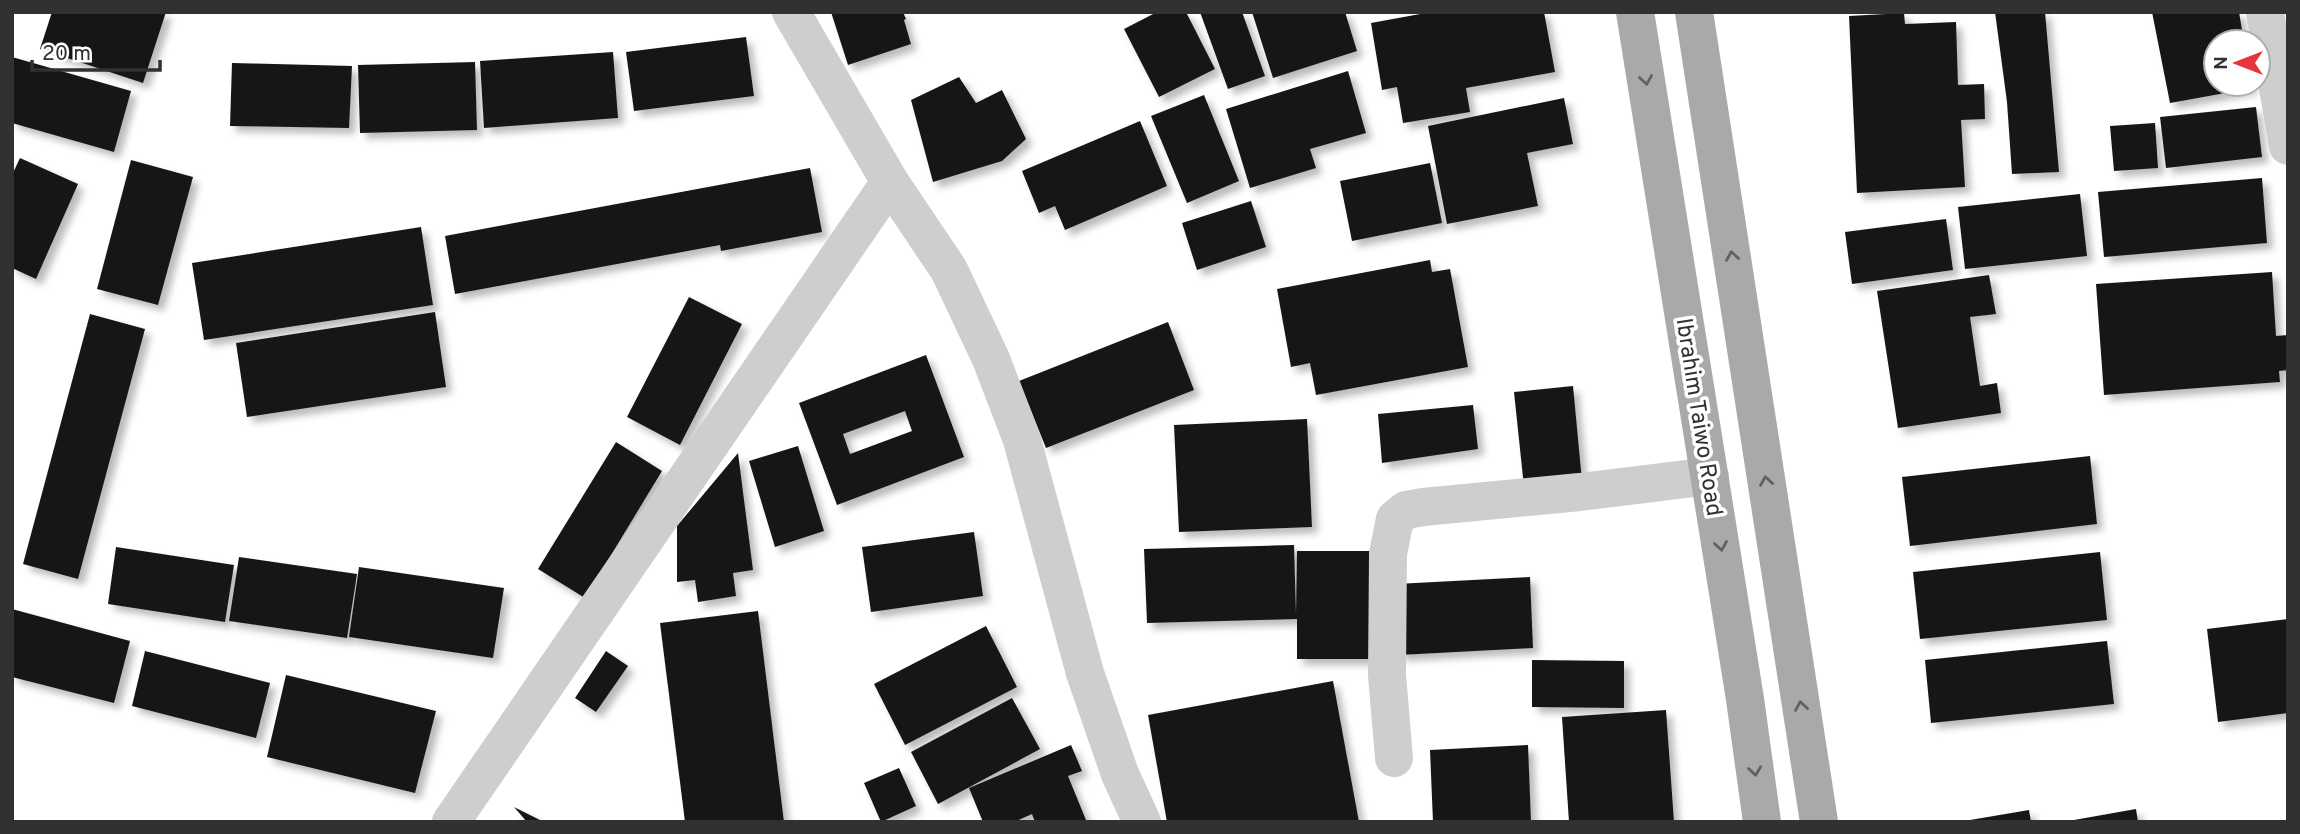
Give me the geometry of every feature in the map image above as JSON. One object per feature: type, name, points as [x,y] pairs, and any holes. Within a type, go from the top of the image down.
[{"type":"main road","name":"Ibrahim Taiwo Road","points":[[1635,12],[1745,699],[1762,822]]},
{"type":"main road","points":[[1694,12],[1819,822]]},
{"type":"street","points":[[791,12],[890,182],[949,270],[991,359],[1022,440],[1085,673],[1120,774],[1142,822]]},
{"type":"street","points":[[2265,12],[2288,145]]},
{"type":"street","points":[[451,822],[890,182]]},
{"type":"street","points":[[1394,758],[1387,675],[1388,554],[1395,519],[1406,510],[1423,507],[1710,476]]},
{"type":"building","points":[[52,12],[166,12],[143,83],[40,49]]},
{"type":"building","points":[[831,12],[903,12],[911,44],[848,65]]},
{"type":"building","points":[[1157,12],[1186,12],[1215,69],[1159,97],[1124,29]]},
{"type":"building","points":[[1200,12],[1242,12],[1265,76],[1228,89]]},
{"type":"building","points":[[1252,12],[1345,12],[1357,51],[1273,78]]},
{"type":"building","points":[[1431,12],[1544,12],[1555,72],[1466,88],[1470,112],[1403,123],[1397,87],[1382,90],[1371,23]]},
{"type":"building","points":[[1995,12],[2045,12],[2059,172],[2012,174],[2007,102]]},
{"type":"building","points":[[2152,12],[2239,12],[2242,28],[2202,28],[2202,97],[2170,103]]},
{"type":"building","points":[[1904,13],[1905,24],[1956,22],[1958,85],[1984,84],[1985,119],[1961,120],[1965,187],[1857,193],[1849,16]]},
{"type":"building","points":[[746,37],[754,96],[634,111],[626,52]]},
{"type":"building","points":[[613,52],[618,118],[484,128],[480,61]]},
{"type":"building","points":[[12,57],[131,91],[114,152],[12,123]]},
{"type":"building","points":[[475,62],[477,130],[360,133],[358,65]]},
{"type":"building","points":[[232,63],[352,66],[349,128],[230,126]]},
{"type":"building","points":[[1348,71],[1366,133],[1310,149],[1316,168],[1250,188],[1226,109]]},
{"type":"building","points":[[959,77],[976,103],[1002,90],[1026,139],[1002,161],[933,182],[911,100]]},
{"type":"building","points":[[1204,95],[1239,181],[1187,203],[1151,116]]},
{"type":"building","points":[[1564,98],[1573,144],[1527,153],[1538,206],[1447,224],[1428,126]]},
{"type":"building","points":[[2256,107],[2262,157],[2166,168],[2160,117]]},
{"type":"building","points":[[1140,121],[1167,186],[1065,230],[1055,206],[1039,213],[1022,171]]},
{"type":"building","points":[[2155,123],[2158,168],[2114,171],[2110,126]]},
{"type":"building","points":[[20,158],[78,184],[36,279],[12,268],[12,175]]},
{"type":"building","points":[[131,160],[193,177],[158,305],[97,289]]},
{"type":"building","points":[[1430,163],[1442,223],[1352,241],[1340,181]]},
{"type":"building","points":[[810,168],[822,232],[721,251],[720,245],[455,294],[445,236]]},
{"type":"building","points":[[2262,178],[2267,243],[2104,257],[2098,192]]},
{"type":"building","points":[[2080,194],[2087,256],[1965,269],[1958,207]]},
{"type":"building","points":[[1251,201],[1266,247],[1197,270],[1182,223]]},
{"type":"building","points":[[1946,219],[1953,270],[1852,284],[1845,232]]},
{"type":"building","points":[[421,227],[433,305],[204,340],[192,263]]},
{"type":"building","points":[[1430,260],[1432,272],[1450,269],[1468,367],[1316,395],[1310,363],[1291,367],[1277,289]]},
{"type":"building","points":[[2272,272],[2276,336],[2288,335],[2288,370],[2279,371],[2280,382],[2104,395],[2096,284]]},
{"type":"building","points":[[1989,275],[1996,314],[1970,317],[1980,386],[1997,383],[2001,413],[1898,428],[1877,291]]},
{"type":"building","points":[[689,297],[742,324],[680,445],[627,417]]},
{"type":"building","points":[[435,312],[446,387],[247,417],[236,343]]},
{"type":"building","points":[[90,314],[145,329],[78,579],[23,564]]},
{"type":"building","points":[[1168,322],[1194,390],[1046,448],[1019,381]]},
{"type":"building","points":[[926,355],[964,457],[837,505],[799,403]],"holes":[[[905,411],[912,431],[850,454],[843,434]]]},
{"type":"building","points":[[1573,386],[1582,481],[1524,487],[1514,392]]},
{"type":"building","points":[[1473,405],[1478,449],[1382,463],[1378,414]]},
{"type":"building","points":[[1307,419],[1312,527],[1179,532],[1174,425]]},
{"type":"building","points":[[616,442],[662,471],[585,598],[538,569]]},
{"type":"building","points":[[798,446],[824,531],[775,547],[749,461]]},
{"type":"building","points":[[738,453],[753,570],[733,573],[736,596],[698,602],[695,580],[677,582],[677,526]]},
{"type":"building","points":[[2090,456],[2097,524],[1910,546],[1902,477]]},
{"type":"building","points":[[974,532],[983,596],[871,612],[862,547]]},
{"type":"building","points":[[1294,545],[1296,614],[1297,551],[1375,551],[1375,659],[1297,659],[1297,619],[1147,623],[1144,549]]},
{"type":"building","points":[[116,547],[234,565],[225,622],[108,604]]},
{"type":"building","points":[[2100,552],[2107,620],[1920,639],[1913,572]]},
{"type":"building","points":[[239,557],[357,574],[347,638],[229,621]]},
{"type":"building","points":[[359,567],[504,588],[493,658],[349,637]]},
{"type":"building","points":[[1530,577],[1533,648],[1399,655],[1396,584]]},
{"type":"building","points":[[12,609],[130,641],[114,703],[12,677]]},
{"type":"building","points":[[758,611],[784,822],[685,822],[660,623]]},
{"type":"building","points":[[2288,619],[2288,713],[2218,722],[2207,629]]},
{"type":"building","points":[[986,626],[1017,687],[905,745],[874,684]]},
{"type":"building","points":[[2107,641],[2114,704],[1931,723],[1925,660]]},
{"type":"building","points":[[145,651],[270,683],[256,738],[132,706]]},
{"type":"building","points":[[606,651],[628,666],[596,712],[575,698]]},
{"type":"building","points":[[1532,660],[1624,661],[1624,708],[1532,707]]},
{"type":"building","points":[[286,675],[436,711],[415,793],[267,757]]},
{"type":"building","points":[[1333,681],[1359,822],[1167,822],[1148,715]]},
{"type":"building","points":[[1012,698],[1040,749],[938,804],[911,752]]},
{"type":"building","points":[[1666,710],[1674,822],[1569,822],[1562,717]]},
{"type":"building","points":[[1071,745],[1082,771],[1068,776],[1086,820],[1035,822],[1032,814],[1014,822],[983,822],[969,788]]},
{"type":"building","points":[[1528,745],[1531,822],[1433,822],[1430,750]]},
{"type":"building","points":[[899,768],[916,806],[881,822],[864,783]]},
{"type":"building","points":[[514,807],[544,822],[527,822]]},
{"type":"building","points":[[2136,809],[2138,822],[2074,822],[2074,820]]},
{"type":"building","points":[[2029,810],[2031,822],[1970,822],[1970,820]]}]
